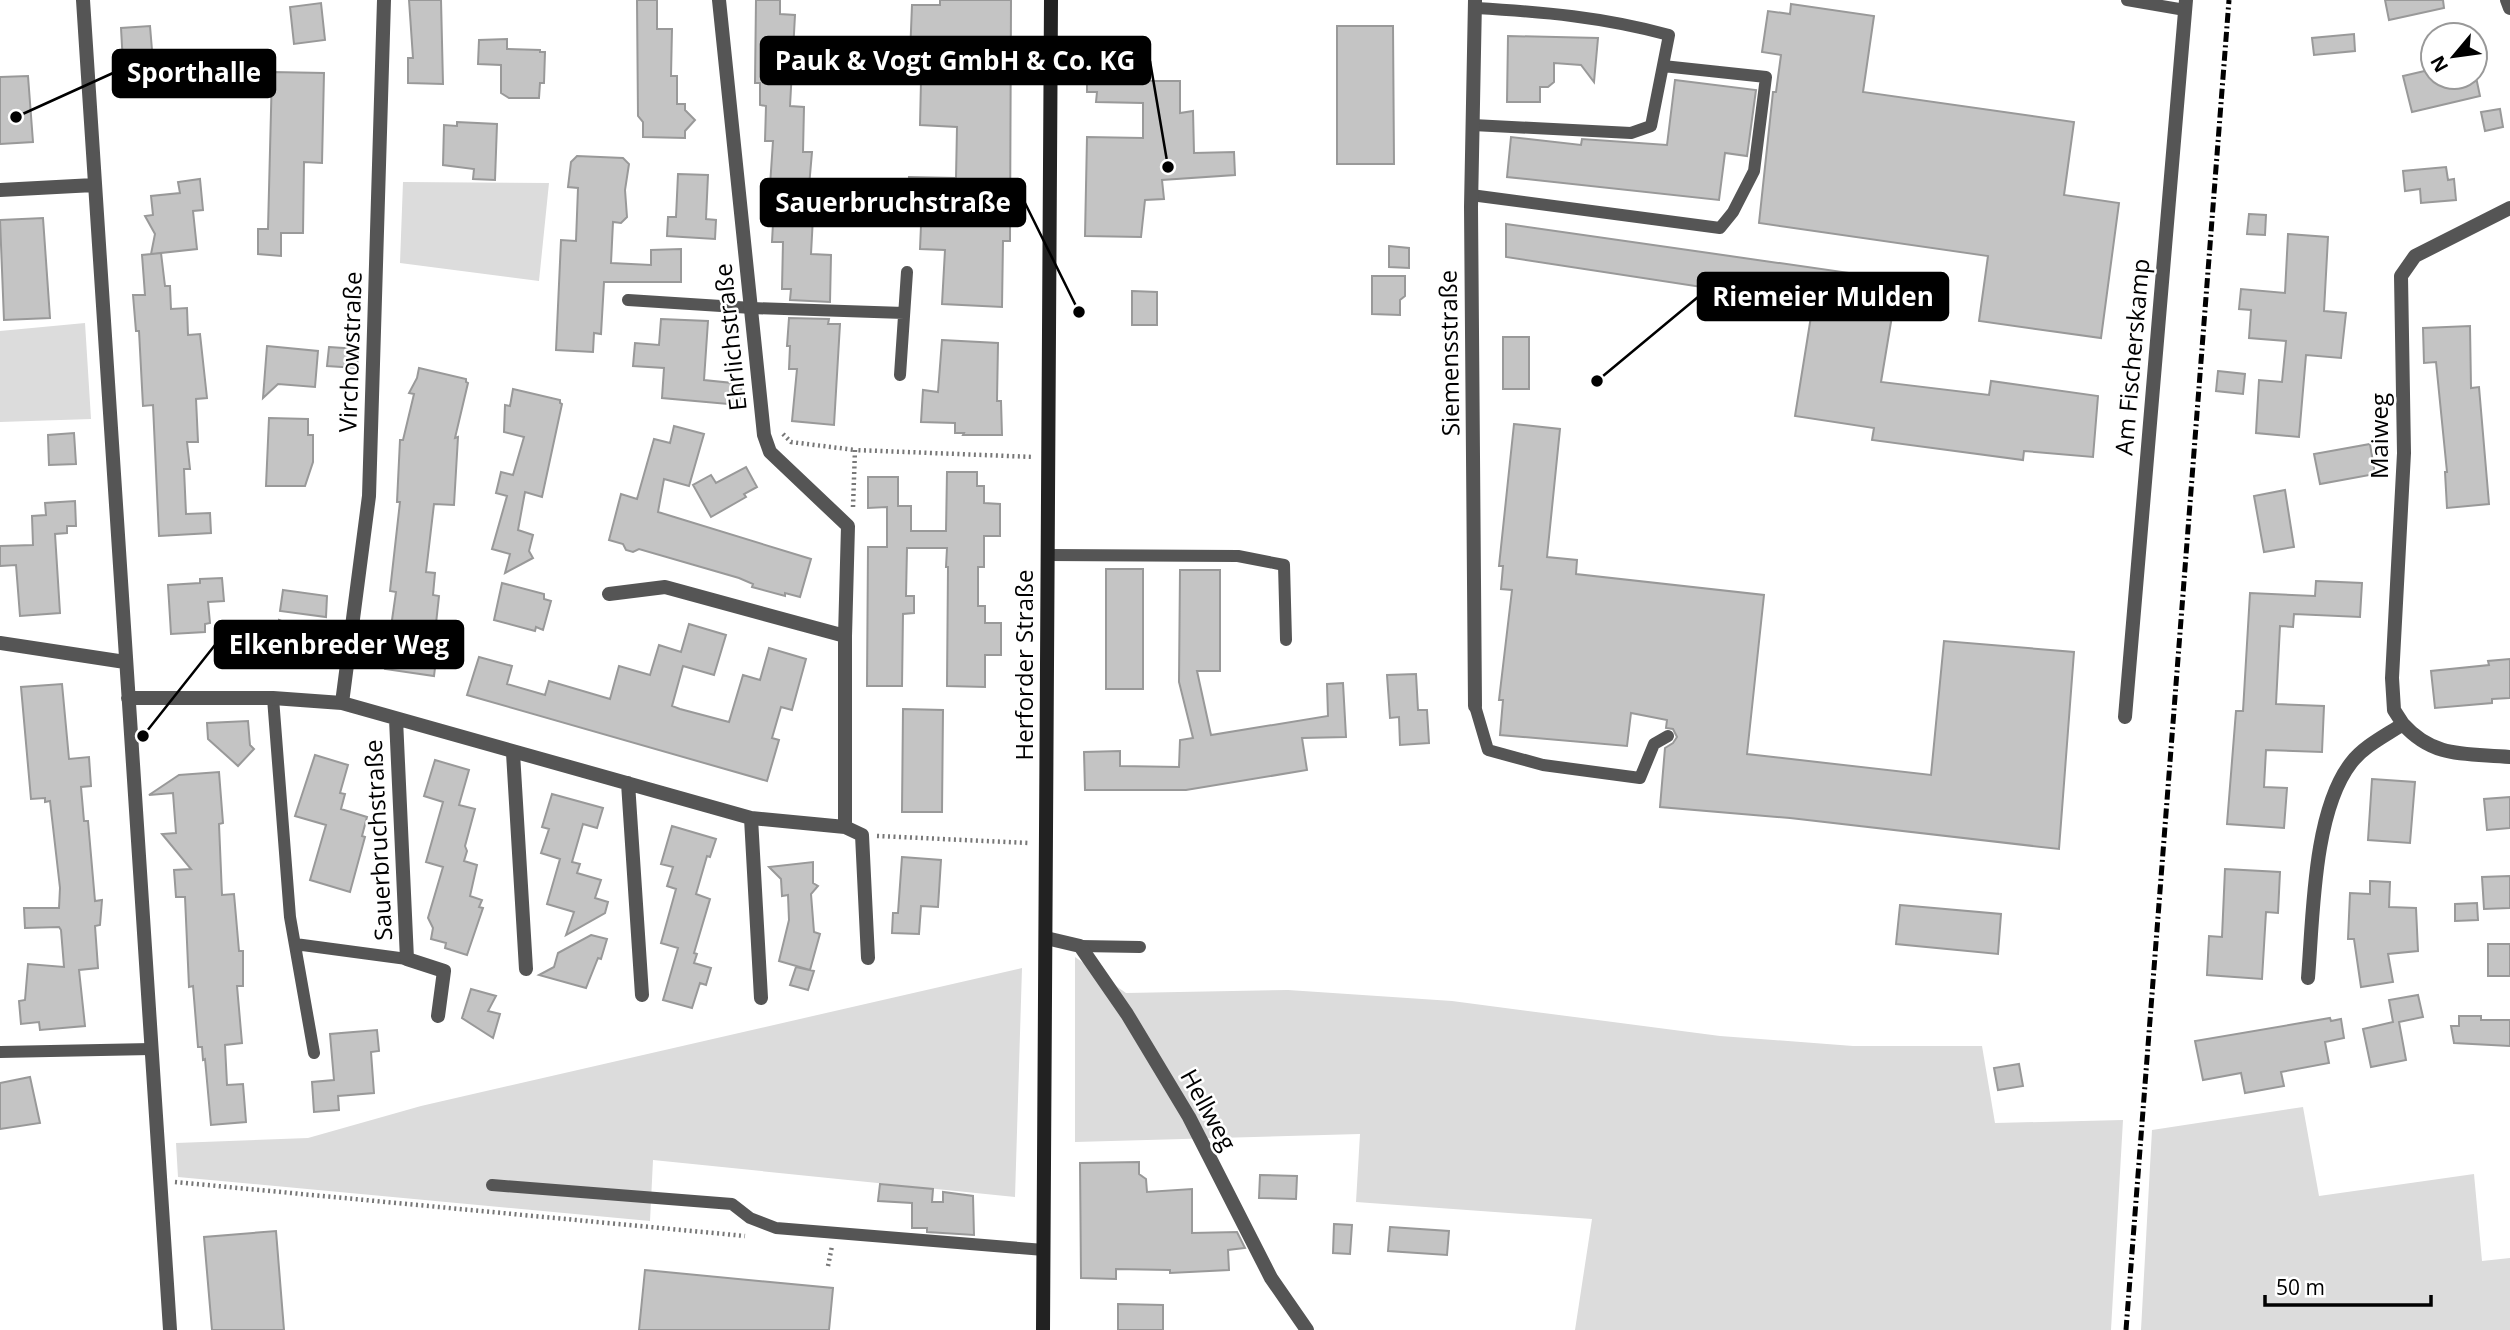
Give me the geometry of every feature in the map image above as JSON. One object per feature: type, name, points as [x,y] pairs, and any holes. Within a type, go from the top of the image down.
[{"type":"main road","name":"Herforder Straße","points":[[1044,1330],[1051,0]]},
{"type":"street","points":[[83,0],[170,1330]]},
{"type":"street","name":"Virchowstraße","points":[[342,703],[369,496],[384,0]]},
{"type":"street","name":"Ehrlichstraße","points":[[719,0],[764,435],[770,452],[848,526]]},
{"type":"street","points":[[2507,0],[2510,8]]},
{"type":"street","name":"Siemensstraße","points":[[1475,706],[1471,195],[1476,4]]},
{"type":"street","name":"Am Fischerskamp","points":[[2125,717],[2185,5]]},
{"type":"street","points":[[0,190],[94,185]]},
{"type":"street","name":"Maiweg","points":[[2403,724],[2395,710],[2392,678],[2404,453],[2401,276],[2416,256],[2510,208]]},
{"type":"street","points":[[845,827],[848,526]]},
{"type":"street","points":[[609,594],[665,587],[845,636]]},
{"type":"street","points":[[0,643],[125,662]]},
{"type":"street","name":"Sauerbruchstraße","points":[[128,698],[273,698],[342,703],[751,818],[845,827],[862,835]]},
{"type":"street","name":"Sauerbruchstraße","points":[[396,719],[407,959],[444,971],[438,1016]]},
{"type":"street","points":[[2308,978],[2322,835],[2334,796],[2350,764],[2368,747],[2403,724],[2416,739],[2439,751],[2510,757]]},
{"type":"street","points":[[513,753],[526,969]]},
{"type":"street","points":[[628,783],[642,995]]},
{"type":"street","points":[[751,818],[761,998]]},
{"type":"street","points":[[862,835],[868,958]]},
{"type":"street","points":[[1046,937],[1080,946]]},
{"type":"street","name":"Hellweg","points":[[1080,946],[1127,1014],[1189,1117],[1236,1213],[1272,1278],[1307,1330]]},
{"type":"lane","points":[[2127,0],[2185,5]]},
{"type":"lane","points":[[1473,125],[1631,132],[1651,127],[1669,35],[1626,24],[1565,14],[1476,4]]},
{"type":"lane","points":[[1471,195],[1720,228],[1733,212],[1754,171],[1766,77],[1663,66]]},
{"type":"lane","points":[[900,375],[906,272]]},
{"type":"lane","points":[[628,300],[752,308],[904,313]]},
{"type":"lane","points":[[1048,555],[1238,556],[1284,565],[1286,640]]},
{"type":"lane","points":[[273,698],[290,916],[314,1053]]},
{"type":"lane","points":[[1475,706],[1488,750],[1544,765],[1640,778],[1654,744],[1668,736]]},
{"type":"lane","points":[[295,944],[407,959]]},
{"type":"lane","points":[[1080,946],[1140,947]]},
{"type":"lane","points":[[0,1052],[150,1049]]},
{"type":"lane","points":[[492,1185],[732,1204],[750,1218],[776,1228],[1044,1250]]},
{"type":"path","points":[[764,435],[783,433],[790,442],[855,450],[1048,458]]},
{"type":"path","points":[[848,526],[853,504],[855,450]]},
{"type":"path","points":[[862,835],[1046,844]]},
{"type":"path","points":[[160,1181],[750,1237]]},
{"type":"path","points":[[828,1266],[832,1244]]},
{"type":"shaded area","points":[[403,182],[549,183],[539,281],[400,263]]},
{"type":"shaded area","points":[[85,323],[91,419],[0,422],[0,331]]},
{"type":"shaded area","points":[[1075,957],[1126,993],[1288,990],[1452,1001],[1720,1036],[1853,1046],[1982,1046],[1995,1123],[2123,1120],[2111,1330],[1575,1330],[1592,1219],[1356,1202],[1360,1134],[1075,1142]]},
{"type":"shaded area","points":[[1022,968],[1015,1197],[653,1160],[650,1221],[178,1177],[176,1143],[308,1138],[421,1106]]},
{"type":"shaded area","points":[[2303,1107],[2319,1196],[2474,1174],[2482,1261],[2510,1258],[2510,1330],[2141,1330],[2152,1130]]},
{"type":"building","points":[[409,0],[441,0],[443,84],[408,83],[408,58],[413,58]]},
{"type":"building","points":[[637,0],[657,0],[657,29],[672,29],[671,76],[677,76],[677,104],[685,104],[685,110],[695,120],[685,131],[685,138],[643,137],[643,122],[638,116]]},
{"type":"building","points":[[756,0],[780,0],[780,14],[795,15],[790,106],[804,107],[803,152],[812,152],[808,198],[814,198],[811,254],[831,255],[830,302],[790,300],[791,289],[782,289],[783,242],[772,242],[775,186],[770,186],[773,141],[765,141],[766,106],[760,105],[760,83],[755,83]]},
{"type":"building","points":[[940,0],[1011,0],[1010,241],[1003,241],[1002,307],[942,304],[945,250],[920,249],[922,202],[908,201],[909,177],[956,178],[957,127],[920,125],[921,81],[909,81],[912,5],[940,5]]},
{"type":"building","points":[[2385,0],[2443,0],[2444,8],[2389,20]]},
{"type":"building","points":[[321,3],[325,40],[294,44],[290,7]]},
{"type":"building","points":[[1791,4],[1874,16],[1863,92],[2074,122],[2064,195],[2119,203],[2101,338],[1979,321],[1988,256],[1759,223],[1773,92],[1776,92],[1781,55],[1762,52],[1768,11],[1790,14]]},
{"type":"building","points":[[150,26],[153,62],[123,64],[121,28]]},
{"type":"building","points":[[1337,26],[1393,26],[1394,164],[1337,164]]},
{"type":"building","points":[[2354,34],[2355,51],[2314,55],[2312,38]]},
{"type":"building","points":[[1508,36],[1598,38],[1594,82],[1581,65],[1554,63],[1554,82],[1548,87],[1540,87],[1540,102],[1507,102]]},
{"type":"building","points":[[507,39],[507,49],[545,52],[544,83],[540,83],[539,98],[509,98],[501,93],[501,65],[478,64],[479,40]]},
{"type":"building","points":[[1087,59],[1147,60],[1146,81],[1180,81],[1180,113],[1193,111],[1194,153],[1234,152],[1235,175],[1162,180],[1164,199],[1145,200],[1141,237],[1085,236],[1087,137],[1143,138],[1143,103],[1096,102],[1097,92],[1087,92]]},
{"type":"building","points":[[272,72],[324,73],[322,163],[304,162],[303,233],[281,233],[281,256],[258,254],[258,229],[268,229]]},
{"type":"building","points":[[2419,72],[2419,91],[2479,91],[2480,96],[2412,112],[2403,76]]},
{"type":"building","points":[[28,76],[33,142],[0,144],[0,77]]},
{"type":"building","points":[[1675,80],[1756,90],[1747,156],[1725,153],[1719,200],[1507,177],[1511,137],[1581,145],[1582,139],[1667,145]]},
{"type":"building","points":[[2500,109],[2503,127],[2485,131],[2481,112]]},
{"type":"building","points":[[457,122],[497,124],[495,180],[473,179],[474,169],[443,165],[444,125],[457,126]]},
{"type":"building","points":[[577,156],[623,158],[629,164],[625,190],[627,217],[621,223],[613,222],[611,263],[651,265],[651,250],[681,249],[681,282],[604,282],[601,334],[594,333],[593,352],[556,350],[561,240],[576,241],[578,188],[568,187],[571,162]]},
{"type":"building","points":[[2446,167],[2448,180],[2454,179],[2456,200],[2421,203],[2420,189],[2405,191],[2403,171]]},
{"type":"building","points":[[678,174],[708,175],[706,219],[716,220],[715,239],[667,236],[668,217],[676,217]]},
{"type":"building","points":[[200,179],[203,210],[193,211],[197,249],[151,254],[155,234],[145,216],[153,215],[151,196],[180,193],[178,182]]},
{"type":"building","points":[[2249,214],[2266,215],[2265,235],[2247,234]]},
{"type":"building","points":[[43,218],[50,318],[4,320],[0,220]]},
{"type":"building","points":[[1506,224],[1898,280],[1881,382],[1989,395],[1991,381],[2098,396],[2093,457],[2024,451],[2023,460],[1872,440],[1874,428],[1795,416],[1813,304],[1506,257]]},
{"type":"building","points":[[2288,234],[2328,237],[2324,311],[2346,313],[2341,358],[2306,355],[2299,437],[2256,433],[2259,380],[2282,382],[2286,341],[2249,338],[2251,310],[2239,309],[2241,289],[2285,293]]},
{"type":"building","points":[[1389,246],[1409,248],[1409,268],[1389,267]]},
{"type":"building","points":[[161,253],[165,286],[170,286],[171,309],[187,308],[188,335],[200,334],[207,398],[196,399],[198,442],[187,442],[190,469],[184,469],[186,514],[210,513],[211,533],[159,536],[153,405],[143,406],[139,331],[136,331],[133,295],[145,295],[142,255]]},
{"type":"building","points":[[1372,276],[1405,276],[1405,296],[1400,300],[1400,315],[1372,314]]},
{"type":"building","points":[[1132,291],[1157,292],[1157,325],[1132,325]]},
{"type":"building","points":[[789,318],[829,319],[828,324],[840,324],[834,425],[792,421],[797,369],[789,369]]},
{"type":"building","points":[[661,319],[708,321],[704,380],[742,384],[739,405],[662,398],[664,368],[633,366],[635,343],[659,345]]},
{"type":"building","points":[[2470,326],[2471,388],[2479,387],[2489,504],[2447,508],[2447,472],[2436,362],[2424,363],[2423,328]]},
{"type":"building","points":[[1503,337],[1529,337],[1529,389],[1503,389]]},
{"type":"building","points":[[942,340],[998,343],[997,401],[1001,401],[1002,435],[963,435],[964,433],[955,433],[955,423],[921,422],[923,390],[938,392]]},
{"type":"building","points":[[267,346],[318,351],[315,387],[278,384],[263,398]]},
{"type":"building","points":[[329,347],[358,349],[357,368],[327,366]]},
{"type":"building","points":[[419,368],[466,379],[468,383],[455,438],[458,437],[454,505],[434,504],[426,572],[435,573],[433,595],[439,596],[434,642],[438,643],[434,676],[385,669],[396,592],[390,591],[400,502],[397,502],[400,440],[403,440],[414,394],[409,393]]},
{"type":"building","points":[[2218,371],[2245,374],[2243,394],[2216,391]]},
{"type":"building","points":[[513,389],[560,400],[562,404],[542,497],[525,492],[518,530],[533,535],[529,551],[533,558],[505,573],[510,554],[492,549],[507,496],[496,493],[501,472],[513,475],[524,437],[504,432],[505,405],[510,406]]},
{"type":"building","points":[[269,418],[308,419],[308,435],[313,435],[313,462],[305,486],[266,486]]},
{"type":"building","points":[[1514,424],[1560,429],[1547,557],[1577,560],[1576,574],[1764,595],[1747,754],[1931,775],[1944,641],[2074,652],[2059,849],[1790,818],[1660,807],[1665,748],[1677,737],[1673,729],[1666,728],[1667,720],[1631,713],[1627,746],[1500,735],[1503,700],[1499,700],[1512,590],[1501,589],[1503,566],[1499,566]]},
{"type":"building","points":[[674,426],[704,434],[689,486],[664,479],[658,512],[811,559],[800,597],[752,587],[753,584],[739,578],[639,549],[633,552],[626,550],[623,544],[609,540],[621,494],[637,499],[654,439],[670,443]]},
{"type":"building","points":[[74,433],[76,464],[49,465],[48,435]]},
{"type":"building","points":[[2370,444],[2375,474],[2320,484],[2314,454]]},
{"type":"building","points":[[746,467],[757,487],[744,494],[746,497],[711,517],[693,485],[711,475],[716,483]]},
{"type":"building","points":[[947,472],[977,472],[977,486],[984,486],[984,503],[1000,504],[1000,536],[984,536],[984,567],[978,567],[978,606],[985,606],[985,623],[1001,623],[1001,655],[985,655],[985,687],[947,686],[947,548],[907,548],[906,596],[914,596],[914,613],[903,614],[902,686],[867,686],[868,547],[887,547],[887,507],[868,508],[868,477],[898,477],[898,506],[911,506],[911,531],[946,531]]},
{"type":"building","points":[[2285,490],[2294,547],[2264,552],[2254,496]]},
{"type":"building","points":[[75,501],[76,526],[67,526],[67,533],[55,534],[60,613],[20,616],[16,565],[0,566],[0,546],[33,545],[32,516],[46,515],[45,503]]},
{"type":"building","points":[[1106,569],[1143,569],[1143,689],[1106,689]]},
{"type":"building","points":[[1180,570],[1220,570],[1220,671],[1197,671],[1211,735],[1328,716],[1327,684],[1343,683],[1346,737],[1302,738],[1307,770],[1186,790],[1085,790],[1084,752],[1120,751],[1120,766],[1179,767],[1180,740],[1193,738],[1179,682]]},
{"type":"building","points":[[222,578],[224,601],[208,602],[210,623],[205,624],[205,632],[171,634],[168,585],[200,583],[200,579]]},
{"type":"building","points":[[2316,581],[2362,583],[2360,617],[2294,614],[2293,627],[2280,626],[2276,704],[2324,706],[2322,752],[2266,750],[2264,787],[2287,788],[2284,828],[2227,824],[2236,711],[2243,711],[2250,593],[2315,596]]},
{"type":"building","points":[[502,583],[544,594],[544,599],[551,601],[543,630],[536,627],[535,631],[494,620]]},
{"type":"building","points":[[283,590],[327,596],[326,617],[280,611]]},
{"type":"building","points":[[279,620],[326,639],[316,649],[315,657],[275,652]]},
{"type":"building","points":[[689,624],[726,635],[714,675],[683,666],[672,706],[680,709],[729,722],[743,675],[760,680],[769,648],[806,659],[792,710],[781,707],[772,738],[779,740],[767,781],[467,695],[479,657],[512,666],[507,684],[545,695],[549,681],[610,699],[619,666],[650,675],[659,645],[681,652]]},
{"type":"building","points":[[2510,659],[2510,698],[2492,699],[2492,703],[2435,708],[2431,671],[2489,665],[2488,661]]},
{"type":"building","points":[[1416,674],[1418,710],[1427,710],[1429,743],[1400,745],[1399,717],[1390,718],[1387,675]]},
{"type":"building","points":[[62,684],[69,759],[89,757],[91,786],[81,787],[84,821],[88,821],[95,901],[102,900],[100,925],[95,926],[98,968],[79,970],[85,1026],[40,1030],[39,1022],[21,1024],[19,1001],[25,1000],[28,964],[64,967],[61,930],[59,927],[25,928],[24,908],[59,908],[60,888],[50,801],[45,802],[45,798],[31,799],[21,687]]},
{"type":"building","points":[[903,709],[943,710],[942,812],[902,812]]},
{"type":"building","points":[[248,721],[250,745],[254,749],[238,766],[208,739],[207,723]]},
{"type":"building","points":[[315,755],[348,765],[340,793],[345,794],[341,809],[367,817],[362,836],[365,837],[350,892],[310,880],[326,825],[295,816]]},
{"type":"building","points":[[435,760],[469,770],[459,805],[475,809],[465,846],[467,851],[464,861],[477,865],[470,896],[482,900],[479,907],[483,908],[467,955],[445,948],[446,943],[431,939],[433,928],[428,918],[443,867],[426,862],[443,802],[424,796]]},
{"type":"building","points":[[219,772],[223,823],[219,824],[222,895],[234,894],[239,951],[243,951],[243,986],[237,986],[242,1043],[225,1045],[227,1085],[243,1084],[246,1122],[211,1125],[205,1059],[203,1060],[202,1047],[198,1047],[193,986],[189,987],[185,897],[176,897],[174,870],[191,869],[162,834],[176,833],[173,793],[149,795],[179,775]]},
{"type":"building","points":[[2372,779],[2415,782],[2410,843],[2368,840]]},
{"type":"building","points":[[552,794],[603,808],[597,828],[583,824],[572,862],[580,864],[577,873],[601,880],[595,898],[608,902],[605,913],[566,935],[574,912],[547,904],[560,859],[541,853],[549,829],[542,827]]},
{"type":"building","points":[[2510,797],[2510,828],[2487,830],[2484,799]]},
{"type":"building","points":[[672,826],[716,839],[710,857],[707,856],[696,894],[710,899],[694,953],[697,954],[694,963],[711,968],[706,985],[700,983],[692,1008],[663,1000],[678,948],[661,943],[676,889],[667,886],[673,867],[661,864]]},
{"type":"building","points":[[902,857],[941,860],[938,907],[921,906],[919,934],[892,933],[893,913],[898,913]]},
{"type":"building","points":[[813,862],[813,883],[818,886],[811,894],[814,932],[820,934],[810,970],[779,961],[789,920],[788,895],[782,896],[781,879],[769,867]]},
{"type":"building","points":[[2225,869],[2280,872],[2278,913],[2266,912],[2262,979],[2207,975],[2209,936],[2222,937]]},
{"type":"building","points":[[2510,876],[2510,908],[2484,909],[2482,877]]},
{"type":"building","points":[[2370,881],[2390,882],[2389,907],[2416,908],[2418,951],[2388,954],[2393,982],[2361,987],[2354,939],[2348,939],[2350,893],[2370,894]]},
{"type":"building","points":[[2477,903],[2478,920],[2455,921],[2455,904]]},
{"type":"building","points":[[1900,905],[2001,914],[1998,954],[1896,944]]},
{"type":"building","points":[[591,935],[607,939],[601,959],[598,958],[586,988],[539,975],[554,967],[558,953]]},
{"type":"building","points":[[2488,944],[2510,944],[2510,976],[2488,976]]},
{"type":"building","points":[[796,967],[814,971],[808,990],[790,985]]},
{"type":"building","points":[[471,989],[496,996],[488,1011],[500,1014],[493,1038],[462,1018]]},
{"type":"building","points":[[2418,995],[2423,1017],[2399,1022],[2406,1060],[2371,1067],[2363,1029],[2393,1022],[2389,1000]]},
{"type":"building","points":[[2459,1016],[2481,1016],[2481,1020],[2510,1020],[2510,1046],[2454,1043],[2451,1026],[2459,1026]]},
{"type":"building","points":[[2330,1018],[2331,1021],[2341,1019],[2344,1038],[2325,1042],[2329,1063],[2281,1072],[2284,1086],[2245,1093],[2241,1073],[2203,1080],[2195,1041]]},
{"type":"building","points":[[377,1030],[379,1051],[371,1052],[374,1093],[338,1096],[339,1110],[314,1112],[312,1082],[334,1080],[330,1034]]},
{"type":"building","points":[[2019,1064],[2023,1086],[1998,1090],[1994,1068]]},
{"type":"building","points":[[30,1077],[40,1123],[0,1129],[0,1083]]},
{"type":"building","points":[[1139,1162],[1139,1174],[1146,1179],[1147,1192],[1192,1189],[1192,1233],[1237,1232],[1245,1248],[1228,1250],[1229,1270],[1170,1273],[1170,1270],[1116,1269],[1116,1279],[1081,1278],[1080,1163]]},
{"type":"building","points":[[1260,1175],[1297,1176],[1296,1199],[1259,1198]]},
{"type":"building","points":[[880,1184],[933,1189],[932,1202],[943,1202],[943,1192],[973,1196],[974,1235],[927,1232],[927,1228],[912,1228],[912,1203],[878,1201]]},
{"type":"building","points":[[1334,1224],[1352,1225],[1350,1254],[1333,1253]]},
{"type":"building","points":[[1390,1227],[1449,1231],[1447,1255],[1388,1251]]},
{"type":"building","points":[[276,1231],[284,1330],[212,1330],[204,1237]]},
{"type":"building","points":[[645,1270],[833,1288],[829,1330],[639,1330]]},
{"type":"building","points":[[1118,1304],[1163,1305],[1163,1330],[1118,1330]]},
{"type":"railway","points":[[2126,1330],[2229,0]]},
{"type":"place","name":"Sporthalle","points":[[16,117]]},
{"type":"place","name":"Pauk & Vogt GmbH & Co. KG","points":[[1168,167]]},
{"type":"place","name":"Sauerbruchstraße","points":[[1079,312]]},
{"type":"place","name":"Riemeier Mulden","points":[[1597,381]]},
{"type":"place","name":"Elkenbreder Weg","points":[[143,736]]}]
